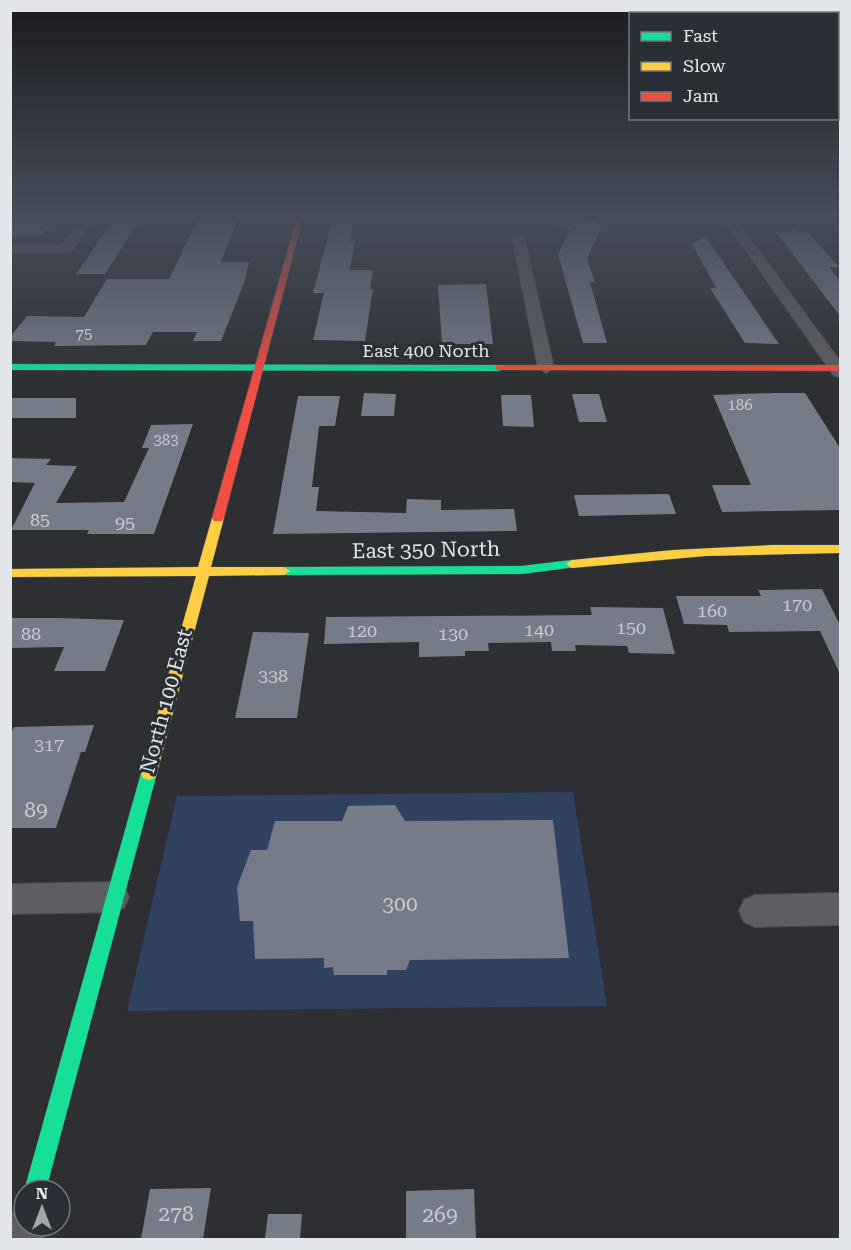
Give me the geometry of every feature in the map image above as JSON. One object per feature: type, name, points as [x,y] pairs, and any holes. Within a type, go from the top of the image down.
[{"type":"street","name":"North 100 East","points":[[38,1178],[201,573],[261,368],[286,272]]},
{"type":"street","points":[[526,272],[546,368]]},
{"type":"street","points":[[769,272],[840,370]]},
{"type":"street","name":"East 400 North","points":[[10,367],[840,370]]},
{"type":"street","name":"East 350 North","points":[[10,573],[521,570],[664,554],[760,548],[840,549]]},
{"type":"street","points":[[10,899],[113,897]]},
{"type":"street","points":[[755,911],[840,909]]},
{"type":"shaded area","points":[[573,792],[607,1006],[127,1011],[177,796]]},
{"type":"building","points":[[77,272],[106,272],[105,274],[76,274]]},
{"type":"building","points":[[172,272],[247,272],[221,341],[193,341],[197,332],[153,332],[146,345],[54,346],[56,342],[10,341],[10,337],[27,316],[84,317],[107,279],[169,279]]},
{"type":"building","points":[[318,272],[373,272],[370,289],[373,289],[365,341],[313,340],[324,293],[313,293]]},
{"type":"building","points":[[563,272],[592,272],[595,282],[590,282],[607,343],[583,343]]},
{"type":"building","points":[[707,272],[730,272],[779,344],[745,343],[710,288],[716,288]]},
{"type":"building","points":[[807,272],[833,272],[840,281],[840,316]]},
{"type":"building","points":[[486,284],[493,344],[442,344],[438,285]]},
{"type":"building","points":[[364,393],[396,394],[394,416],[361,416]]},
{"type":"building","points":[[805,393],[840,448],[840,510],[722,512],[712,485],[751,485],[713,395]]},
{"type":"building","points":[[572,394],[599,394],[607,422],[579,422]]},
{"type":"building","points":[[501,395],[531,395],[534,427],[503,426]]},
{"type":"building","points":[[298,396],[340,396],[335,426],[319,426],[312,487],[319,487],[316,511],[406,513],[407,499],[441,500],[441,510],[514,509],[517,531],[273,534]]},
{"type":"building","points":[[10,398],[76,398],[76,418],[10,418]]},
{"type":"building","points":[[193,424],[154,534],[87,534],[89,530],[11,530],[35,483],[10,482],[10,458],[51,459],[46,465],[77,466],[56,503],[124,502],[149,448],[142,448],[151,425]]},
{"type":"building","points":[[669,494],[676,514],[579,516],[574,495]]},
{"type":"building","points":[[822,589],[840,625],[840,674],[820,631],[729,632],[727,625],[684,624],[676,596],[761,596],[758,590]]},
{"type":"building","points":[[590,607],[663,608],[675,654],[629,653],[627,646],[575,645],[576,651],[552,651],[551,642],[488,643],[489,651],[465,651],[465,656],[419,657],[419,642],[324,644],[326,617],[592,615]]},
{"type":"building","points":[[10,618],[124,620],[105,671],[54,671],[64,647],[10,648]]},
{"type":"building","points":[[253,632],[309,633],[297,718],[235,718]]},
{"type":"building","points":[[94,725],[85,752],[81,752],[56,828],[10,828],[10,736],[14,727]]},
{"type":"building","points":[[395,805],[405,821],[553,820],[569,958],[410,960],[406,970],[387,970],[387,975],[334,975],[333,967],[324,968],[324,958],[255,959],[253,921],[240,921],[237,887],[251,850],[267,850],[275,821],[342,821],[348,806]]},
{"type":"building","points":[[211,1188],[203,1239],[141,1239],[150,1189]]},
{"type":"building","points":[[474,1189],[476,1239],[406,1239],[406,1191]]},
{"type":"building","points":[[268,1214],[302,1214],[300,1239],[265,1239]]},
{"type":"traffic: fast","points":[[10,367],[499,368]]},
{"type":"traffic: fast","points":[[284,571],[521,570],[572,564]]},
{"type":"traffic: fast","points":[[38,1178],[149,773]]},
{"type":"traffic: slow","points":[[149,773],[218,518]]},
{"type":"traffic: slow","points":[[572,564],[706,552],[840,549]]},
{"type":"traffic: slow","points":[[10,573],[284,571]]},
{"type":"traffic: jam","points":[[218,518],[285,272]]},
{"type":"traffic: jam","points":[[499,368],[840,368]]}]
